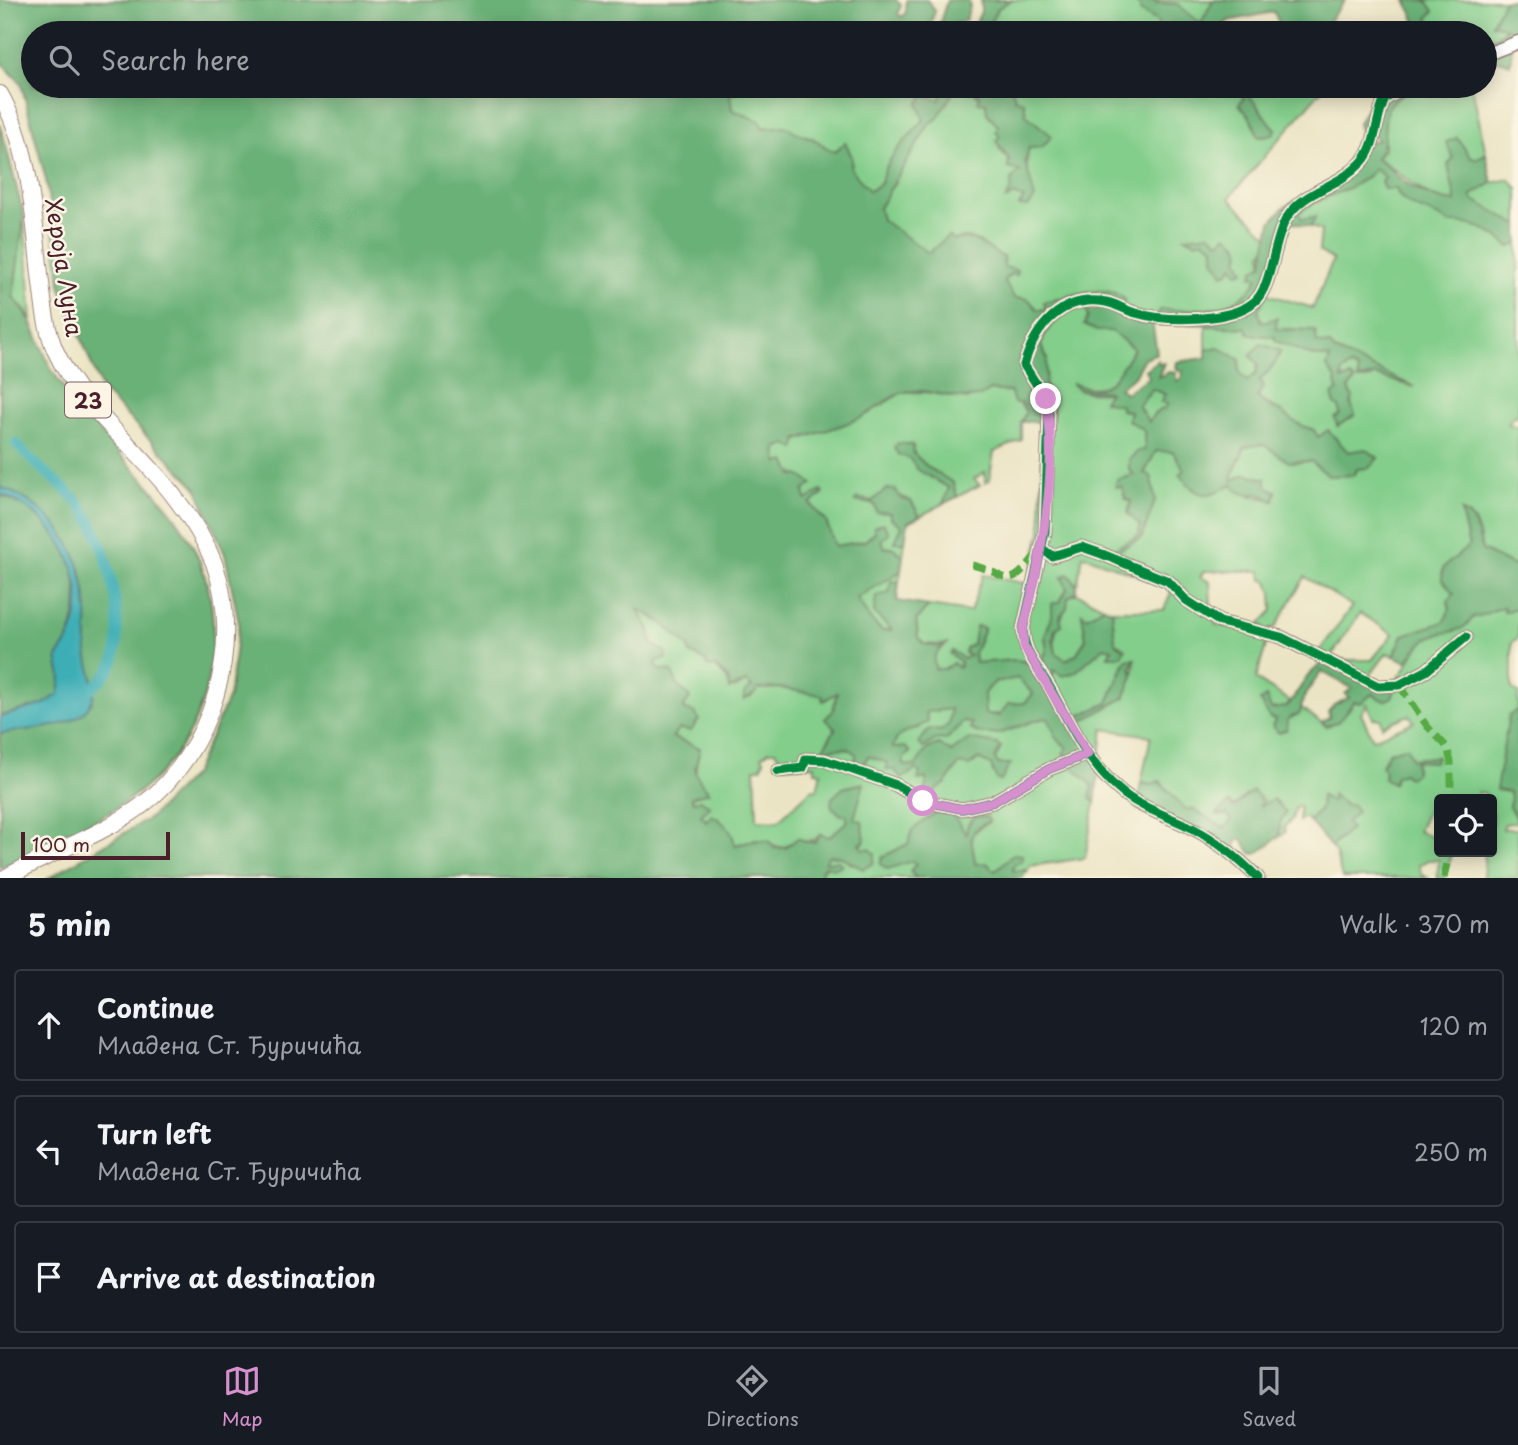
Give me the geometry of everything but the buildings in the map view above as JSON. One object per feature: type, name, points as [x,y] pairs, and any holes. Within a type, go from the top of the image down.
[{"type":"main road","name":"Хероја Луна","points":[[0,94],[18,133],[27,169],[42,289],[54,349],[82,392],[165,485],[199,533],[218,579],[224,628],[221,669],[212,706],[199,736],[177,772],[156,794],[115,824],[5,878]]},
{"type":"street","points":[[1497,50],[1518,42]]},
{"type":"street","points":[[1258,878],[1235,855],[1196,830],[1152,810],[1118,790],[1088,754],[1024,646],[1023,629],[1045,532],[1048,414],[1046,399],[1024,365],[1030,346],[1054,312],[1072,302],[1109,302],[1137,314],[1179,318],[1239,312],[1256,301],[1269,276],[1272,254],[1286,219],[1309,193],[1332,185],[1363,162],[1375,136],[1387,98]]},
{"type":"street","points":[[1041,548],[1052,556],[1082,547],[1168,581],[1186,600],[1220,622],[1281,637],[1378,686],[1399,685],[1426,671],[1466,638]]},
{"type":"street","points":[[778,771],[803,768],[806,759],[824,760],[896,785],[923,801],[962,809],[993,802],[1049,769],[1088,754]]},
{"type":"green space","points":[[0,0],[896,0],[901,5],[898,14],[902,17],[906,12],[906,0],[927,0],[935,11],[931,21],[21,21],[21,83],[0,61]]},
{"type":"green space","points":[[947,0],[968,0],[970,7],[965,21],[941,21]]},
{"type":"green space","points":[[981,0],[1011,0],[997,9],[991,21],[977,21],[981,12]]},
{"type":"green space","points":[[1011,0],[1127,0],[1140,4],[1140,11],[1157,21],[991,21],[997,9]]},
{"type":"green space","points":[[1153,0],[1213,0],[1202,21],[1197,21],[1177,4],[1156,3]]},
{"type":"green space","points":[[1153,0],[1156,3],[1177,4],[1197,21],[1157,21],[1140,11],[1140,4],[1127,1]]},
{"type":"green space","points":[[1213,0],[1345,0],[1329,21],[1278,21],[1274,12],[1228,21],[1202,21]]},
{"type":"green space","points":[[1406,0],[1427,1],[1434,11],[1428,18],[1430,21],[1416,21]]},
{"type":"green space","points":[[1420,0],[1504,0],[1493,21],[1430,21],[1427,1]]},
{"type":"green space","points":[[1504,0],[1518,0],[1518,38],[1513,42],[1510,64],[1497,61],[1497,36],[1507,28],[1497,25],[1497,21],[1494,21]]},
{"type":"green space","points":[[1497,24],[1507,27],[1497,36]]},
{"type":"green space","points":[[25,98],[730,98],[732,110],[760,121],[763,128],[785,126],[835,152],[845,142],[852,157],[851,169],[869,191],[881,184],[892,158],[924,120],[918,104],[922,98],[950,98],[937,119],[929,124],[879,208],[882,220],[929,253],[948,236],[954,240],[968,238],[980,243],[1003,257],[1004,267],[1017,270],[1016,275],[1011,274],[1004,280],[1014,298],[1028,299],[1037,309],[1046,310],[1044,302],[1086,292],[1118,294],[1125,300],[1119,310],[1152,321],[1157,353],[1144,358],[1134,376],[1119,388],[1125,393],[1149,377],[1145,370],[1158,360],[1159,364],[1164,363],[1158,377],[1169,372],[1176,373],[1176,381],[1181,379],[1183,371],[1176,369],[1177,362],[1206,358],[1206,350],[1218,347],[1240,360],[1239,372],[1247,381],[1256,374],[1258,364],[1250,355],[1261,344],[1281,351],[1274,365],[1260,380],[1264,386],[1257,397],[1314,430],[1318,437],[1328,430],[1348,452],[1366,449],[1378,458],[1369,468],[1357,469],[1353,475],[1329,476],[1311,461],[1289,462],[1263,444],[1245,447],[1232,475],[1233,480],[1245,474],[1266,479],[1266,486],[1276,491],[1274,501],[1259,494],[1240,492],[1232,484],[1209,494],[1198,492],[1180,474],[1185,470],[1173,452],[1156,451],[1144,473],[1151,476],[1155,500],[1142,537],[1114,553],[1116,548],[1139,535],[1140,525],[1128,514],[1131,501],[1126,499],[1122,487],[1116,487],[1117,480],[1134,475],[1129,470],[1129,460],[1138,451],[1145,450],[1144,430],[1128,420],[1130,411],[1121,410],[1121,405],[1103,401],[1109,392],[1079,390],[1071,383],[1095,389],[1103,387],[1115,377],[1134,349],[1111,331],[1097,331],[1084,325],[1088,317],[1086,308],[1080,306],[1067,309],[1042,336],[1041,346],[1047,358],[1045,385],[1054,399],[1052,416],[1043,422],[1021,422],[1026,412],[1022,403],[1014,403],[1011,392],[990,390],[981,396],[960,398],[912,391],[896,395],[852,421],[798,439],[795,449],[787,444],[776,448],[778,463],[786,461],[793,475],[801,476],[812,484],[804,491],[806,500],[822,491],[823,494],[810,504],[826,521],[835,546],[865,541],[875,532],[874,527],[883,523],[889,533],[881,540],[885,548],[892,547],[903,556],[901,571],[857,598],[869,618],[882,631],[892,630],[874,613],[876,596],[889,593],[891,581],[899,582],[897,601],[929,606],[916,620],[918,638],[924,644],[939,647],[948,643],[935,657],[936,669],[945,669],[953,663],[959,668],[961,662],[950,654],[952,651],[964,659],[970,655],[965,654],[966,648],[973,644],[976,626],[984,628],[974,653],[975,663],[1017,660],[1040,665],[1047,650],[1045,636],[1052,616],[1052,604],[1060,602],[1067,589],[1062,577],[1069,574],[1077,586],[1076,593],[1068,597],[1067,608],[1060,616],[1062,625],[1055,629],[1053,640],[1056,653],[1066,660],[1076,655],[1086,639],[1082,613],[1087,617],[1104,607],[1112,610],[1115,642],[1125,649],[1121,656],[1108,656],[1112,649],[1104,647],[1075,672],[1063,676],[1054,670],[1052,677],[1073,719],[1108,703],[1126,660],[1135,659],[1131,667],[1133,676],[1124,698],[1078,723],[1084,740],[1094,753],[1101,748],[1095,803],[1090,798],[1093,786],[1073,767],[1072,759],[1063,754],[1067,748],[1057,738],[1048,718],[991,734],[970,729],[972,723],[963,722],[946,740],[937,739],[923,748],[919,743],[929,729],[941,731],[949,724],[951,709],[926,712],[928,722],[899,737],[892,748],[905,747],[910,752],[903,759],[904,765],[915,766],[927,749],[939,744],[951,752],[969,739],[997,744],[1001,747],[995,759],[998,764],[1010,764],[1001,781],[997,780],[991,765],[978,759],[969,766],[959,764],[945,784],[924,798],[920,796],[927,787],[926,778],[918,780],[920,773],[916,769],[902,779],[894,770],[886,769],[888,763],[868,756],[863,765],[855,766],[856,754],[847,748],[823,749],[836,728],[825,719],[833,711],[837,693],[823,701],[822,695],[780,688],[757,689],[756,693],[744,700],[745,692],[752,687],[746,682],[729,689],[728,678],[716,667],[708,667],[706,661],[690,653],[688,646],[659,620],[638,609],[649,628],[652,645],[665,651],[666,659],[656,661],[658,669],[671,671],[678,686],[690,697],[683,709],[695,713],[699,719],[691,731],[679,729],[672,737],[700,748],[696,772],[709,792],[691,797],[693,802],[700,800],[710,806],[701,815],[706,821],[712,815],[721,821],[730,831],[735,845],[758,840],[769,841],[774,848],[785,848],[798,838],[815,842],[820,834],[829,837],[848,821],[846,815],[841,815],[831,806],[832,798],[843,788],[864,783],[854,819],[862,821],[865,840],[860,844],[862,849],[870,849],[875,854],[873,864],[863,869],[842,857],[829,855],[825,862],[838,861],[843,865],[835,868],[825,866],[821,870],[823,878],[49,878],[151,817],[194,774],[229,697],[239,623],[225,554],[196,487],[102,390],[61,288],[46,180]],"holes":[[[1152,389],[1165,394],[1161,402],[1167,403],[1166,407],[1154,414],[1149,422],[1138,406]],[[1018,678],[1033,694],[1025,703],[1008,704],[999,716],[985,714],[984,693],[995,682]]]},
{"type":"green space","points":[[730,98],[922,98],[918,104],[924,120],[892,168],[878,185],[869,191],[851,169],[852,157],[845,143],[835,152],[785,126],[763,128],[744,114],[732,110]]},
{"type":"green space","points":[[948,98],[981,98],[986,103],[987,113],[999,127],[999,149],[1020,171],[1007,199],[1015,195],[1025,198],[1028,207],[1028,154],[1029,148],[1042,147],[1040,128],[1026,115],[1024,103],[1015,98],[1244,98],[1239,104],[1250,117],[1259,137],[1265,137],[1276,129],[1251,98],[1315,98],[1229,198],[1269,237],[1267,248],[1262,252],[1262,265],[1252,276],[1258,278],[1249,293],[1238,302],[1227,306],[1159,310],[1158,321],[1118,310],[1125,300],[1121,296],[1079,294],[1044,302],[1046,310],[1037,309],[1028,299],[1014,298],[1004,280],[1011,274],[1004,267],[1003,257],[979,242],[969,239],[953,240],[939,244],[929,254],[882,220],[879,208],[929,124]]},
{"type":"green space","points":[[979,98],[1015,98],[1024,102],[1026,115],[1052,136],[1042,147],[1029,148],[1025,161],[1035,198],[1028,207],[1019,206],[1024,198],[1015,195],[1006,199],[1011,190],[1011,180],[1020,171],[1008,168],[1009,159],[996,141],[1000,136],[996,131],[999,127],[987,113],[986,103],[978,102]]},
{"type":"green space","points":[[1244,98],[1251,98],[1276,129],[1273,134],[1259,137],[1250,117],[1239,104]]},
{"type":"green space","points":[[1372,98],[1396,98],[1386,112],[1384,139],[1376,158],[1404,182],[1441,200],[1456,202],[1448,165],[1453,158],[1446,142],[1457,138],[1470,156],[1476,159],[1486,154],[1492,183],[1472,195],[1472,199],[1518,225],[1518,244],[1510,247],[1482,228],[1449,223],[1412,206],[1396,189],[1384,189],[1381,181],[1386,178],[1375,169],[1358,183],[1298,213],[1302,219],[1315,217],[1311,227],[1289,221],[1267,294],[1258,310],[1262,322],[1277,318],[1276,329],[1315,330],[1317,343],[1330,345],[1335,351],[1415,387],[1374,375],[1358,380],[1358,370],[1350,366],[1342,372],[1342,380],[1351,377],[1355,381],[1348,389],[1353,397],[1351,404],[1355,415],[1337,426],[1335,418],[1340,415],[1339,407],[1335,405],[1332,395],[1338,391],[1336,379],[1327,367],[1330,358],[1313,356],[1276,341],[1275,337],[1249,334],[1246,328],[1158,321],[1159,310],[1215,308],[1239,299],[1249,290],[1258,278],[1252,275],[1255,268],[1262,265],[1271,222],[1284,207],[1344,174],[1350,153],[1360,155],[1363,143],[1378,140],[1371,132],[1361,135],[1358,123]]},
{"type":"green space","points":[[1397,98],[1474,98],[1486,154],[1476,159],[1470,156],[1457,138],[1453,183],[1457,203],[1433,197],[1376,158],[1384,149],[1385,118],[1391,103]]},
{"type":"green space","points":[[0,123],[24,216],[13,297],[31,323],[50,366],[64,387],[155,492],[189,539],[207,583],[213,646],[201,705],[185,740],[163,769],[137,794],[107,814],[0,868],[0,734],[54,726],[74,719],[89,707],[94,688],[87,653],[85,589],[72,551],[63,535],[36,507],[0,487]]},
{"type":"green space","points":[[1375,169],[1386,178],[1381,182],[1384,189],[1396,189],[1412,206],[1449,223],[1482,228],[1510,246],[1518,244],[1518,416],[1513,416],[1508,424],[1518,427],[1518,568],[1482,550],[1474,522],[1461,511],[1469,546],[1443,568],[1442,579],[1455,594],[1448,601],[1450,609],[1444,622],[1403,635],[1394,656],[1387,653],[1368,678],[1323,662],[1318,653],[1352,606],[1305,577],[1275,628],[1271,628],[1256,679],[1290,701],[1287,707],[1271,709],[1266,698],[1261,701],[1270,718],[1276,719],[1273,726],[1279,733],[1287,729],[1287,720],[1300,713],[1300,707],[1326,726],[1330,725],[1342,717],[1354,701],[1361,703],[1372,694],[1384,701],[1392,697],[1395,690],[1390,686],[1427,639],[1463,627],[1473,617],[1499,608],[1504,607],[1505,612],[1518,607],[1518,638],[1512,642],[1512,689],[1518,693],[1518,709],[1509,717],[1497,790],[1508,792],[1512,797],[1509,807],[1518,822],[1505,824],[1503,829],[1518,829],[1518,878],[1483,878],[1485,857],[1497,857],[1497,794],[1434,794],[1434,800],[1418,831],[1434,838],[1434,857],[1451,857],[1444,878],[1437,878],[1439,860],[1428,860],[1419,865],[1421,874],[1428,878],[1342,878],[1336,854],[1331,847],[1351,829],[1346,823],[1357,812],[1352,805],[1347,806],[1333,795],[1333,803],[1321,795],[1320,809],[1309,821],[1305,817],[1299,821],[1300,806],[1296,806],[1292,819],[1284,827],[1285,832],[1279,837],[1280,821],[1286,813],[1273,799],[1259,808],[1249,835],[1237,835],[1234,829],[1242,817],[1248,817],[1263,801],[1253,791],[1233,807],[1229,803],[1217,814],[1226,813],[1232,820],[1224,828],[1193,810],[1185,810],[1160,781],[1151,785],[1141,783],[1151,736],[1103,729],[1101,748],[1094,753],[1084,740],[1078,723],[1124,698],[1133,676],[1135,660],[1125,661],[1108,703],[1072,719],[1052,678],[1054,670],[1063,676],[1075,672],[1104,647],[1112,648],[1108,656],[1121,656],[1125,649],[1115,642],[1112,610],[1164,610],[1171,592],[1167,586],[1083,555],[1077,586],[1069,574],[1062,577],[1067,588],[1060,602],[1052,604],[1052,616],[1045,636],[1047,650],[1040,665],[1017,660],[975,663],[974,653],[984,629],[977,626],[973,644],[966,648],[965,653],[971,654],[964,659],[951,653],[961,662],[958,668],[953,663],[945,669],[936,669],[934,658],[945,645],[924,644],[918,638],[916,620],[929,606],[970,612],[983,575],[1028,584],[1041,531],[1043,422],[1052,416],[1053,409],[1044,380],[1044,356],[1041,346],[1052,310],[1081,306],[1086,308],[1088,317],[1084,325],[1097,331],[1111,330],[1134,349],[1111,382],[1096,388],[1073,385],[1095,393],[1109,392],[1103,401],[1122,404],[1122,410],[1130,411],[1128,420],[1144,430],[1145,451],[1138,451],[1129,460],[1129,470],[1135,476],[1117,480],[1116,486],[1122,487],[1125,499],[1131,501],[1128,514],[1140,525],[1139,535],[1116,548],[1115,552],[1142,537],[1155,500],[1151,476],[1144,474],[1156,451],[1173,451],[1186,470],[1180,474],[1198,492],[1209,494],[1232,484],[1245,494],[1273,501],[1276,491],[1265,486],[1266,479],[1245,474],[1233,481],[1232,475],[1245,447],[1263,444],[1289,462],[1311,461],[1329,476],[1353,475],[1357,469],[1369,467],[1378,458],[1366,449],[1348,452],[1328,431],[1318,438],[1314,430],[1257,397],[1264,386],[1260,380],[1274,365],[1280,351],[1261,345],[1250,355],[1258,364],[1256,374],[1246,381],[1239,372],[1240,360],[1218,347],[1206,350],[1206,326],[1247,328],[1250,334],[1275,337],[1276,341],[1313,356],[1330,358],[1327,367],[1336,379],[1338,391],[1333,395],[1335,404],[1339,406],[1340,415],[1335,418],[1338,426],[1355,415],[1351,404],[1353,397],[1347,389],[1355,381],[1351,377],[1343,381],[1342,372],[1350,366],[1358,370],[1358,380],[1372,378],[1373,374],[1403,383],[1335,351],[1330,345],[1317,343],[1315,330],[1276,329],[1276,319],[1262,322],[1258,310],[1267,294],[1313,308],[1333,260],[1319,251],[1321,230],[1311,227],[1314,217],[1301,219],[1298,213],[1358,183]],"holes":[[[1204,571],[1261,571],[1262,580],[1268,581],[1272,593],[1273,610],[1259,625],[1265,627],[1216,625],[1211,608],[1210,582],[1200,577]],[[1360,613],[1393,634],[1372,660],[1329,660]],[[1367,704],[1373,718],[1381,719],[1382,726],[1409,715],[1414,722],[1373,739],[1361,714]],[[1407,747],[1412,759],[1437,757],[1434,762],[1415,761],[1416,772],[1409,778],[1403,773],[1396,776],[1393,783],[1385,778],[1385,770],[1381,765],[1389,752]]]},
{"type":"green space","points":[[1509,179],[1518,189],[1518,225],[1472,199],[1471,195],[1492,183]]},
{"type":"green space","points":[[24,216],[32,319],[13,297]]},
{"type":"green space","points":[[1210,234],[1220,242],[1226,235],[1238,243],[1241,252],[1238,259],[1244,271],[1238,273],[1233,265],[1229,272],[1223,274],[1214,259],[1214,247],[1203,240],[1196,242],[1185,237]]},
{"type":"green space","points":[[1152,389],[1165,394],[1162,402],[1167,402],[1166,407],[1154,414],[1149,423],[1138,405]]},
{"type":"green space","points":[[990,390],[1011,392],[1026,412],[1021,422],[1021,440],[994,452],[989,481],[985,483],[985,472],[974,479],[980,485],[957,497],[953,483],[929,468],[914,454],[909,458],[918,469],[949,488],[943,504],[920,516],[911,501],[887,489],[873,501],[856,501],[882,508],[903,526],[896,542],[905,542],[903,556],[892,547],[885,548],[875,532],[865,541],[835,546],[826,521],[810,503],[823,495],[821,491],[806,501],[804,491],[812,484],[778,463],[776,448],[860,418],[901,393],[924,392],[968,399]]},
{"type":"green space","points":[[898,443],[913,445],[914,454],[929,468],[953,483],[957,497],[943,504],[949,488],[918,470],[909,458],[899,455],[894,448]]},
{"type":"green space","points":[[887,489],[896,490],[901,499],[911,501],[920,516],[908,522],[905,542],[895,542],[902,526],[891,518],[891,513],[877,512],[874,504],[855,501],[857,498],[872,501]]},
{"type":"green space","points":[[0,495],[39,516],[61,539],[74,572],[76,609],[73,627],[57,657],[61,677],[59,694],[44,704],[0,716]]},
{"type":"green space","points":[[1461,511],[1474,522],[1482,550],[1518,568],[1518,607],[1504,612],[1504,607],[1496,609],[1473,617],[1461,629],[1430,637],[1407,662],[1394,656],[1403,635],[1444,622],[1450,609],[1448,601],[1454,594],[1442,579],[1443,568],[1469,546]]},
{"type":"green space","points":[[901,571],[899,582],[891,582],[889,593],[875,613],[892,630],[882,631],[869,618],[857,598]]},
{"type":"green space","points":[[1076,593],[1104,607],[1087,617],[1082,614],[1086,638],[1076,655],[1065,660],[1056,653],[1055,636],[1068,597]]},
{"type":"green space","points":[[637,608],[687,643],[704,659],[708,667],[716,667],[735,689],[746,682],[753,687],[750,698],[757,689],[780,688],[822,695],[823,701],[837,693],[833,711],[836,727],[823,749],[847,748],[856,753],[856,766],[868,756],[916,769],[926,778],[930,792],[945,784],[959,764],[973,764],[978,759],[991,765],[993,773],[1010,765],[998,764],[995,759],[1001,747],[959,748],[951,752],[939,744],[927,749],[915,767],[904,765],[903,759],[910,752],[892,748],[902,733],[919,728],[926,712],[952,708],[949,724],[941,731],[929,729],[919,743],[955,731],[963,722],[972,723],[975,732],[996,734],[1048,718],[1093,786],[1090,798],[1095,803],[1085,858],[1030,866],[1027,872],[1013,871],[1008,860],[995,871],[975,864],[971,839],[975,831],[989,822],[987,817],[966,835],[952,814],[912,830],[908,844],[892,854],[917,864],[910,871],[916,878],[823,878],[821,870],[838,861],[825,862],[825,856],[842,857],[851,864],[865,840],[854,819],[863,783],[843,788],[848,821],[829,837],[820,834],[816,839],[806,842],[798,838],[780,847],[757,840],[735,845],[701,815],[710,807],[700,800],[693,802],[691,797],[708,792],[695,772],[700,748],[672,737],[695,713],[682,709],[689,697],[678,686],[671,671],[658,670],[649,628]],"holes":[[[769,751],[775,751],[786,766],[815,765],[815,771],[821,772],[817,790],[812,789],[778,821],[757,820],[755,768],[761,768],[764,760],[762,756]]]},
{"type":"green space","points":[[1323,662],[1395,690],[1392,697],[1384,701],[1372,694],[1361,703],[1354,702],[1338,722],[1326,726],[1323,722],[1330,717],[1328,712],[1334,705],[1349,698],[1345,694],[1352,688],[1321,671],[1303,699],[1300,713],[1288,719],[1287,729],[1279,733],[1272,726],[1276,719],[1270,718],[1260,701],[1266,697],[1271,709],[1287,707],[1308,676]]},
{"type":"green space","points":[[1018,678],[1033,694],[1012,710],[985,714],[983,693],[995,682]]},
{"type":"green space","points":[[1518,709],[1518,819],[1509,807],[1509,792],[1496,790],[1509,716]]},
{"type":"green space","points":[[1407,747],[1412,759],[1437,757],[1434,762],[1415,761],[1416,772],[1409,778],[1403,773],[1396,776],[1393,783],[1384,778],[1385,770],[1381,766],[1389,752]]},
{"type":"green space","points":[[1159,781],[1185,809],[1193,809],[1224,828],[1232,820],[1226,814],[1217,814],[1229,803],[1233,807],[1253,791],[1263,801],[1259,807],[1273,799],[1286,813],[1280,822],[1279,837],[1256,854],[1251,853],[1242,839],[1237,840],[1233,852],[1136,809],[1141,783],[1151,785]]},
{"type":"green space","points":[[1321,795],[1332,802],[1332,795],[1347,806],[1352,805],[1357,812],[1346,823],[1351,828],[1331,847],[1309,821],[1320,810]]},
{"type":"green space","points":[[935,813],[952,813],[966,834],[968,824],[975,816],[987,817],[989,821],[972,834],[975,864],[987,863],[995,871],[1014,854],[1022,855],[1022,860],[1013,866],[1013,871],[1025,870],[1023,878],[916,878],[910,871],[916,864],[912,861],[888,869],[880,864],[882,857],[908,844],[912,830]]},
{"type":"water","points":[[0,487],[37,507],[51,520],[73,551],[85,589],[87,653],[94,694],[89,707],[83,713],[65,723],[0,734],[0,717],[44,704],[59,694],[61,677],[57,657],[71,634],[77,610],[77,586],[71,562],[59,541],[43,521],[23,505],[0,494]]},
{"type":"waterway","points":[[16,443],[82,507],[106,559],[117,620],[115,657],[107,673],[84,694]]},
{"type":"marked path","points":[[972,565],[1007,578],[1018,574],[1035,556]]},
{"type":"marked path","points":[[1399,685],[1427,726],[1447,747],[1451,762],[1451,794]]},
{"type":"marked path","points":[[1444,878],[1448,857]]},
{"type":"cycle path","points":[[1258,878],[1236,857],[1211,839],[1126,796],[1107,779],[1080,743],[1029,655],[1023,629],[1045,532],[1049,414],[1046,399],[1024,365],[1043,326],[1064,308],[1077,303],[1106,302],[1149,316],[1180,319],[1214,317],[1243,309],[1254,302],[1265,286],[1286,219],[1302,201],[1342,178],[1361,163],[1370,149],[1387,98]]},
{"type":"cycle path","points":[[1041,548],[1052,556],[1082,547],[1168,581],[1186,600],[1220,622],[1281,637],[1378,686],[1399,685],[1426,671],[1466,637]]},
{"type":"cycle path","points":[[778,771],[803,768],[806,759],[824,760],[896,785],[923,801],[962,809],[993,802],[1049,769],[1088,754]]},
{"type":"route","points":[[923,801],[962,809],[993,802],[1049,769],[1088,754],[1047,683],[1029,659],[1024,646],[1023,629],[1045,532],[1048,468],[1046,399]]}]
